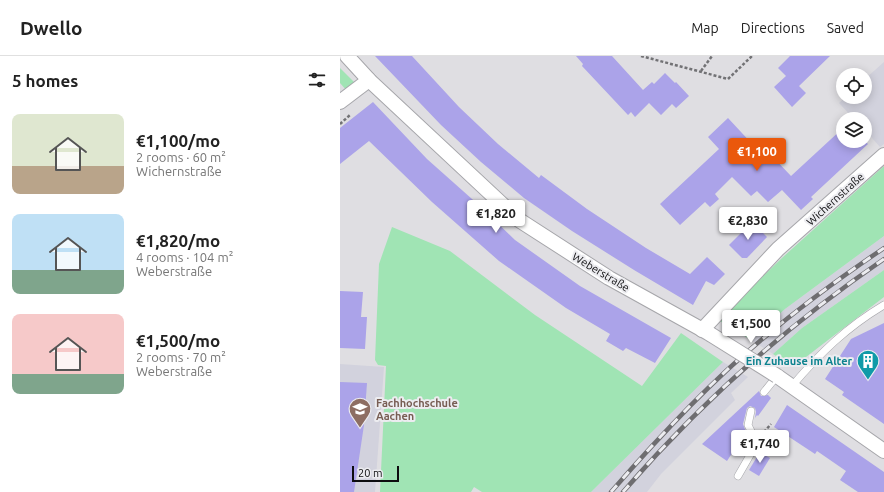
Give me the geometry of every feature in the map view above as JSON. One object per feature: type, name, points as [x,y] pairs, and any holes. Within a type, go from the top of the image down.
[{"type":"street","name":"Weberstraße","points":[[347,56],[368,80],[519,220],[609,278],[706,332],[777,376],[884,451]]},
{"type":"street","points":[[340,102],[368,80]]},
{"type":"street","name":"Wichernstraße","points":[[706,332],[778,250],[884,155]]},
{"type":"lane","points":[[792,386],[808,366],[840,335],[884,305]]},
{"type":"lane","points":[[764,392],[777,376]]},
{"type":"lane","points":[[738,476],[757,442],[748,425],[751,411]]},
{"type":"path","points":[[641,56],[728,79],[752,56]]},
{"type":"path","points":[[701,72],[712,56]]},
{"type":"shaded area","points":[[884,62],[884,144],[880,147],[872,138],[872,112],[847,112],[840,104],[872,104],[872,73]]},
{"type":"shaded area","points":[[884,236],[884,270],[802,328],[773,354],[751,340],[785,309]]},
{"type":"shaded area","points":[[723,362],[748,377],[731,393],[735,400],[661,474],[647,492],[591,492]]},
{"type":"shaded area","name":"Fachhochschule Aachen","points":[[340,364],[384,367],[375,492],[340,492]]},
{"type":"green space","points":[[340,68],[354,82],[354,84],[347,91],[340,83]]},
{"type":"green space","points":[[884,166],[884,236],[785,309],[751,340],[720,321],[727,311],[783,257]]},
{"type":"green space","points":[[392,227],[450,251],[535,315],[642,386],[681,333],[723,362],[591,492],[482,492],[474,487],[471,492],[380,492],[386,366],[378,365],[375,360],[379,264]]},
{"type":"green space","points":[[884,270],[884,297],[793,367],[773,354],[802,328]]},
{"type":"building","points":[[375,56],[412,56],[459,107],[498,144],[539,178],[541,175],[587,209],[646,248],[690,274],[707,257],[725,274],[714,285],[706,281],[693,305],[634,270],[572,231],[524,198],[481,162],[441,125]]},
{"type":"building","points":[[576,56],[612,56],[643,90],[652,82],[654,84],[665,73],[689,96],[676,108],[672,104],[661,115],[649,103],[635,117],[631,112],[628,115],[582,66],[583,64]]},
{"type":"building","points":[[790,56],[830,56],[799,86],[806,93],[792,107],[774,87],[786,76],[778,68]]},
{"type":"building","points":[[373,102],[427,159],[481,207],[515,240],[580,286],[671,338],[655,363],[626,348],[623,351],[606,341],[610,334],[566,308],[499,261],[432,202],[369,141],[340,164],[340,128]]},
{"type":"building","points":[[728,118],[767,160],[772,156],[791,176],[836,134],[836,148],[864,148],[811,197],[813,199],[801,210],[782,190],[768,202],[757,191],[751,196],[732,177],[715,194],[719,199],[710,207],[705,202],[680,225],[660,204],[719,149],[708,137]]},
{"type":"building","points":[[752,222],[767,237],[747,258],[742,258],[729,245]]},
{"type":"building","points":[[340,291],[363,292],[361,317],[367,317],[365,349],[340,348]]},
{"type":"building","points":[[884,323],[884,424],[842,395],[844,392],[825,379],[851,339]]},
{"type":"building","points":[[340,382],[367,383],[364,425],[354,492],[340,492]]},
{"type":"building","points":[[759,391],[761,396],[768,395],[771,398],[755,418],[755,408],[750,406],[747,408],[743,424],[746,432],[727,461],[702,444]]},
{"type":"building","points":[[787,405],[884,472],[884,492],[858,492],[840,480],[846,471],[817,451],[815,454],[774,427]]},
{"type":"building","points":[[760,452],[770,458],[759,476],[749,470]]},
{"type":"railway","points":[[611,492],[682,414],[740,358],[805,304],[884,248]]},
{"type":"railway","points":[[623,492],[683,427],[746,367],[813,311],[884,259]]},
{"type":"place","name":"Ein Zuhause im Alter","points":[[868,380]]},
{"type":"place","name":"Fachhochschule Aachen","points":[[360,428]]}]
